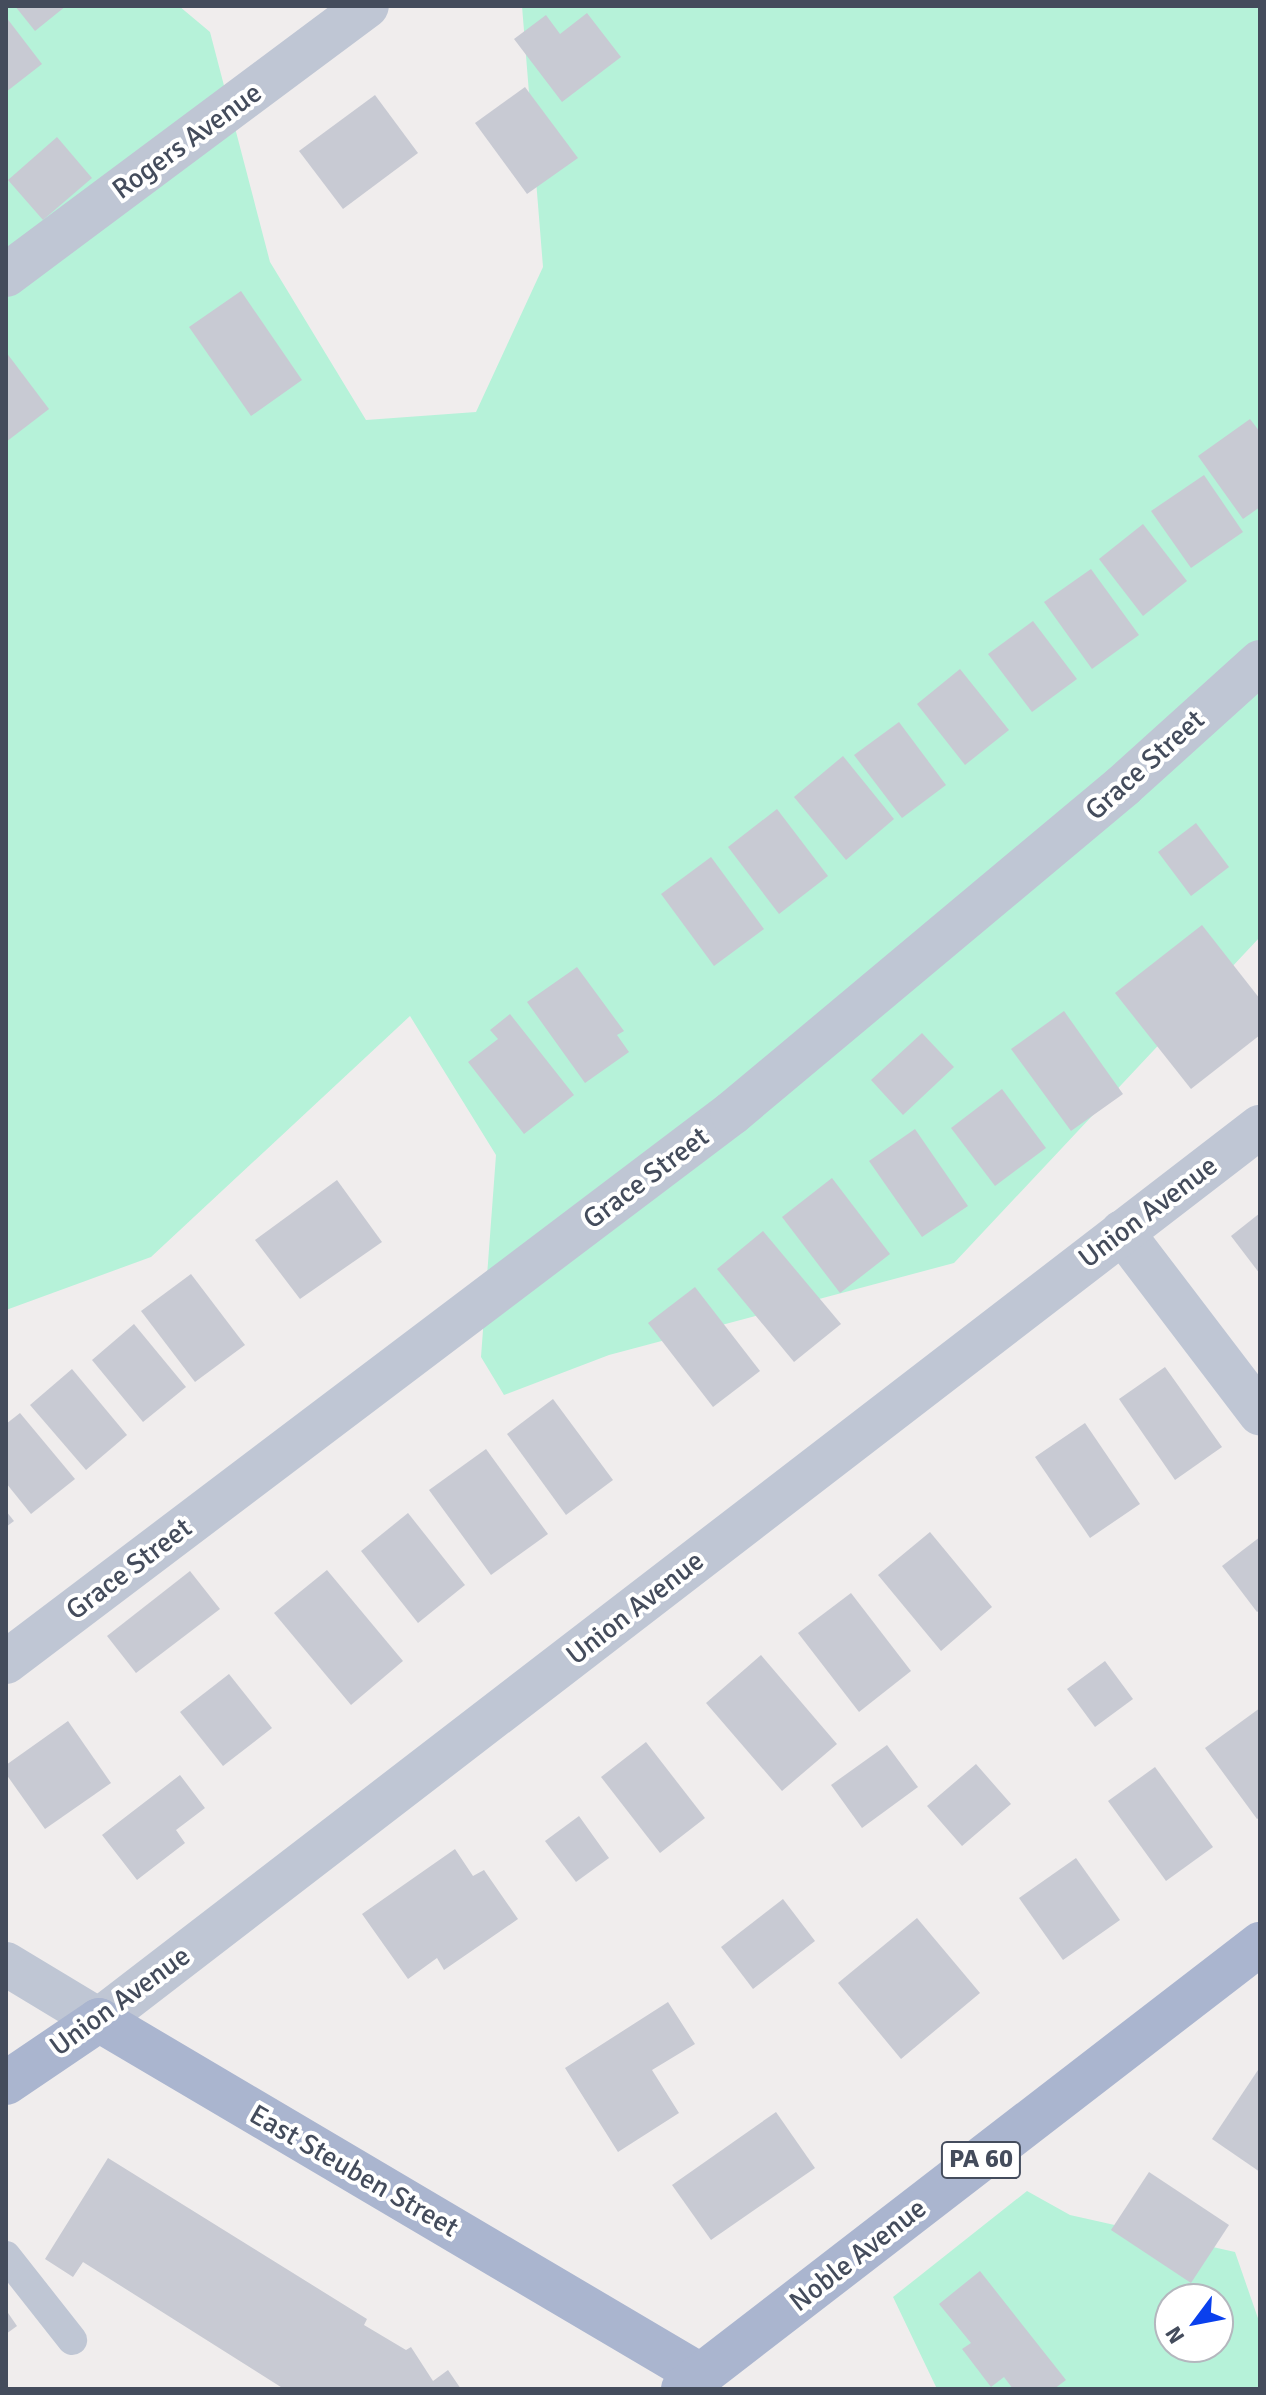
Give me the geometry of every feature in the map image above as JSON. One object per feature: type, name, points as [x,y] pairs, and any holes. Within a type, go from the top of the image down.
[{"type":"main road","name":"Noble Avenue","points":[[692,2383],[1260,1944]]},
{"type":"main road","name":"Union Avenue","points":[[6,2083],[99,2020]]},
{"type":"main road","name":"East Steuben Street","points":[[99,2020],[692,2383]]},
{"type":"street","name":"Rogers Avenue","points":[[6,275],[367,6]]},
{"type":"street","name":"Grace Street","points":[[6,1662],[732,1113],[1123,786],[1260,662]]},
{"type":"street","name":"Union Avenue","points":[[99,2020],[1260,1127]]},
{"type":"street","points":[[1122,1232],[1260,1413]]},
{"type":"street","name":"East Steuben Street","points":[[6,1964],[99,2020]]},
{"type":"lane","points":[[6,2256],[72,2340]]},
{"type":"green space","points":[[6,6],[179,6],[210,32],[270,262],[366,420],[476,412],[543,267],[522,6],[1260,6],[1260,937],[954,1263],[609,1355],[504,1395],[481,1357],[496,1155],[410,1016],[151,1257],[6,1310]]},
{"type":"green space","points":[[1027,2191],[1070,2215],[1235,2252],[1260,2324],[1260,2389],[937,2389],[893,2297]]},
{"type":"building","points":[[15,6],[66,6],[35,31]]},
{"type":"building","points":[[587,13],[621,57],[562,102],[514,39],[546,15],[560,34]]},
{"type":"building","points":[[6,17],[42,64],[6,92]]},
{"type":"building","points":[[525,87],[578,158],[527,194],[475,123]]},
{"type":"building","points":[[375,95],[418,153],[343,209],[299,151]]},
{"type":"building","points":[[57,137],[92,178],[43,220],[8,180]]},
{"type":"building","points":[[241,291],[302,380],[251,416],[189,327]]},
{"type":"building","points":[[6,352],[49,409],[6,442]]},
{"type":"building","points":[[1250,419],[1260,432],[1260,507],[1243,519],[1198,456]]},
{"type":"building","points":[[1204,475],[1243,532],[1191,568],[1151,511]]},
{"type":"building","points":[[1143,524],[1187,581],[1143,616],[1099,559]]},
{"type":"building","points":[[1091,569],[1139,635],[1092,669],[1044,602]]},
{"type":"building","points":[[1033,621],[1077,679],[1032,712],[988,654]]},
{"type":"building","points":[[960,669],[1009,730],[965,765],[917,704]]},
{"type":"building","points":[[899,722],[946,785],[902,818],[854,755]]},
{"type":"building","points":[[843,756],[894,819],[846,860],[794,797]]},
{"type":"building","points":[[777,809],[828,876],[779,914],[728,847]]},
{"type":"building","points":[[1196,823],[1229,867],[1191,896],[1158,852]]},
{"type":"building","points":[[711,857],[764,929],[714,966],[661,894]]},
{"type":"building","points":[[1202,925],[1260,999],[1260,1035],[1191,1089],[1115,993]]},
{"type":"building","points":[[577,967],[624,1031],[617,1035],[629,1052],[585,1083],[527,1002]]},
{"type":"building","points":[[1064,1011],[1123,1094],[1071,1131],[1011,1049]]},
{"type":"building","points":[[510,1014],[574,1095],[524,1134],[468,1062],[498,1039],[490,1030]]},
{"type":"building","points":[[922,1033],[954,1067],[903,1115],[871,1080]]},
{"type":"building","points":[[1002,1089],[1046,1148],[995,1186],[951,1128]]},
{"type":"building","points":[[915,1129],[968,1206],[922,1237],[869,1161]]},
{"type":"building","points":[[832,1178],[890,1254],[840,1293],[782,1217]]},
{"type":"building","points":[[337,1180],[382,1242],[300,1299],[255,1240]]},
{"type":"building","points":[[1260,1213],[1260,1274],[1231,1236]]},
{"type":"building","points":[[763,1231],[841,1324],[794,1362],[717,1269]]},
{"type":"building","points":[[191,1274],[245,1345],[195,1382],[141,1311]]},
{"type":"building","points":[[695,1287],[760,1371],[713,1407],[648,1323]]},
{"type":"building","points":[[134,1324],[186,1387],[143,1422],[92,1360]]},
{"type":"building","points":[[1165,1367],[1222,1447],[1175,1480],[1119,1399]]},
{"type":"building","points":[[72,1369],[127,1435],[86,1470],[30,1405]]},
{"type":"building","points":[[553,1399],[613,1480],[566,1515],[507,1434]]},
{"type":"building","points":[[20,1413],[75,1479],[31,1514],[6,1483],[6,1424]]},
{"type":"building","points":[[1085,1423],[1140,1504],[1090,1538],[1035,1457]]},
{"type":"building","points":[[486,1449],[548,1534],[491,1575],[429,1490]]},
{"type":"building","points":[[6,1511],[14,1521],[6,1527]]},
{"type":"building","points":[[408,1513],[465,1585],[418,1623],[361,1551]]},
{"type":"building","points":[[930,1532],[992,1607],[941,1651],[878,1575]]},
{"type":"building","points":[[1260,1537],[1260,1610],[1257,1612],[1222,1566]]},
{"type":"building","points":[[327,1570],[403,1661],[351,1705],[274,1613]]},
{"type":"building","points":[[190,1571],[220,1609],[136,1673],[107,1636]]},
{"type":"building","points":[[851,1593],[911,1671],[859,1712],[798,1633]]},
{"type":"building","points":[[761,1655],[837,1744],[782,1791],[706,1703]]},
{"type":"building","points":[[1105,1661],[1133,1699],[1095,1727],[1067,1689]]},
{"type":"building","points":[[229,1674],[272,1728],[223,1766],[180,1712]]},
{"type":"building","points":[[1260,1708],[1260,1817],[1257,1819],[1205,1748]]},
{"type":"building","points":[[68,1721],[111,1783],[45,1829],[6,1774],[6,1765]]},
{"type":"building","points":[[646,1742],[705,1818],[660,1853],[601,1777]]},
{"type":"building","points":[[887,1745],[918,1787],[862,1828],[831,1785]]},
{"type":"building","points":[[976,1764],[1011,1804],[962,1846],[927,1806]]},
{"type":"building","points":[[1155,1767],[1213,1847],[1166,1881],[1108,1801]]},
{"type":"building","points":[[180,1775],[205,1808],[176,1830],[185,1843],[137,1880],[102,1835]]},
{"type":"building","points":[[579,1816],[609,1858],[576,1882],[545,1841]]},
{"type":"building","points":[[455,1849],[473,1876],[484,1870],[518,1919],[444,1970],[437,1958],[408,1979],[362,1914]]},
{"type":"building","points":[[1076,1858],[1120,1920],[1063,1960],[1019,1898]]},
{"type":"building","points":[[783,1899],[815,1941],[753,1989],[721,1947]]},
{"type":"building","points":[[917,1918],[980,1993],[901,2059],[838,1983]]},
{"type":"building","points":[[668,2002],[695,2044],[652,2070],[679,2113],[618,2152],[565,2068]]},
{"type":"building","points":[[1260,2067],[1260,2172],[1212,2139]]},
{"type":"building","points":[[776,2112],[815,2168],[711,2240],[672,2185]]},
{"type":"building","points":[[108,2158],[367,2319],[364,2325],[406,2350],[411,2347],[433,2381],[448,2370],[461,2389],[284,2389],[83,2262],[73,2277],[45,2259]]},
{"type":"building","points":[[1149,2172],[1229,2225],[1191,2283],[1111,2230]]},
{"type":"building","points":[[980,2271],[1066,2380],[1054,2389],[1013,2389],[1004,2377],[991,2387],[962,2349],[971,2343],[939,2304]]},
{"type":"building","points":[[6,2310],[17,2326],[6,2334]]}]
